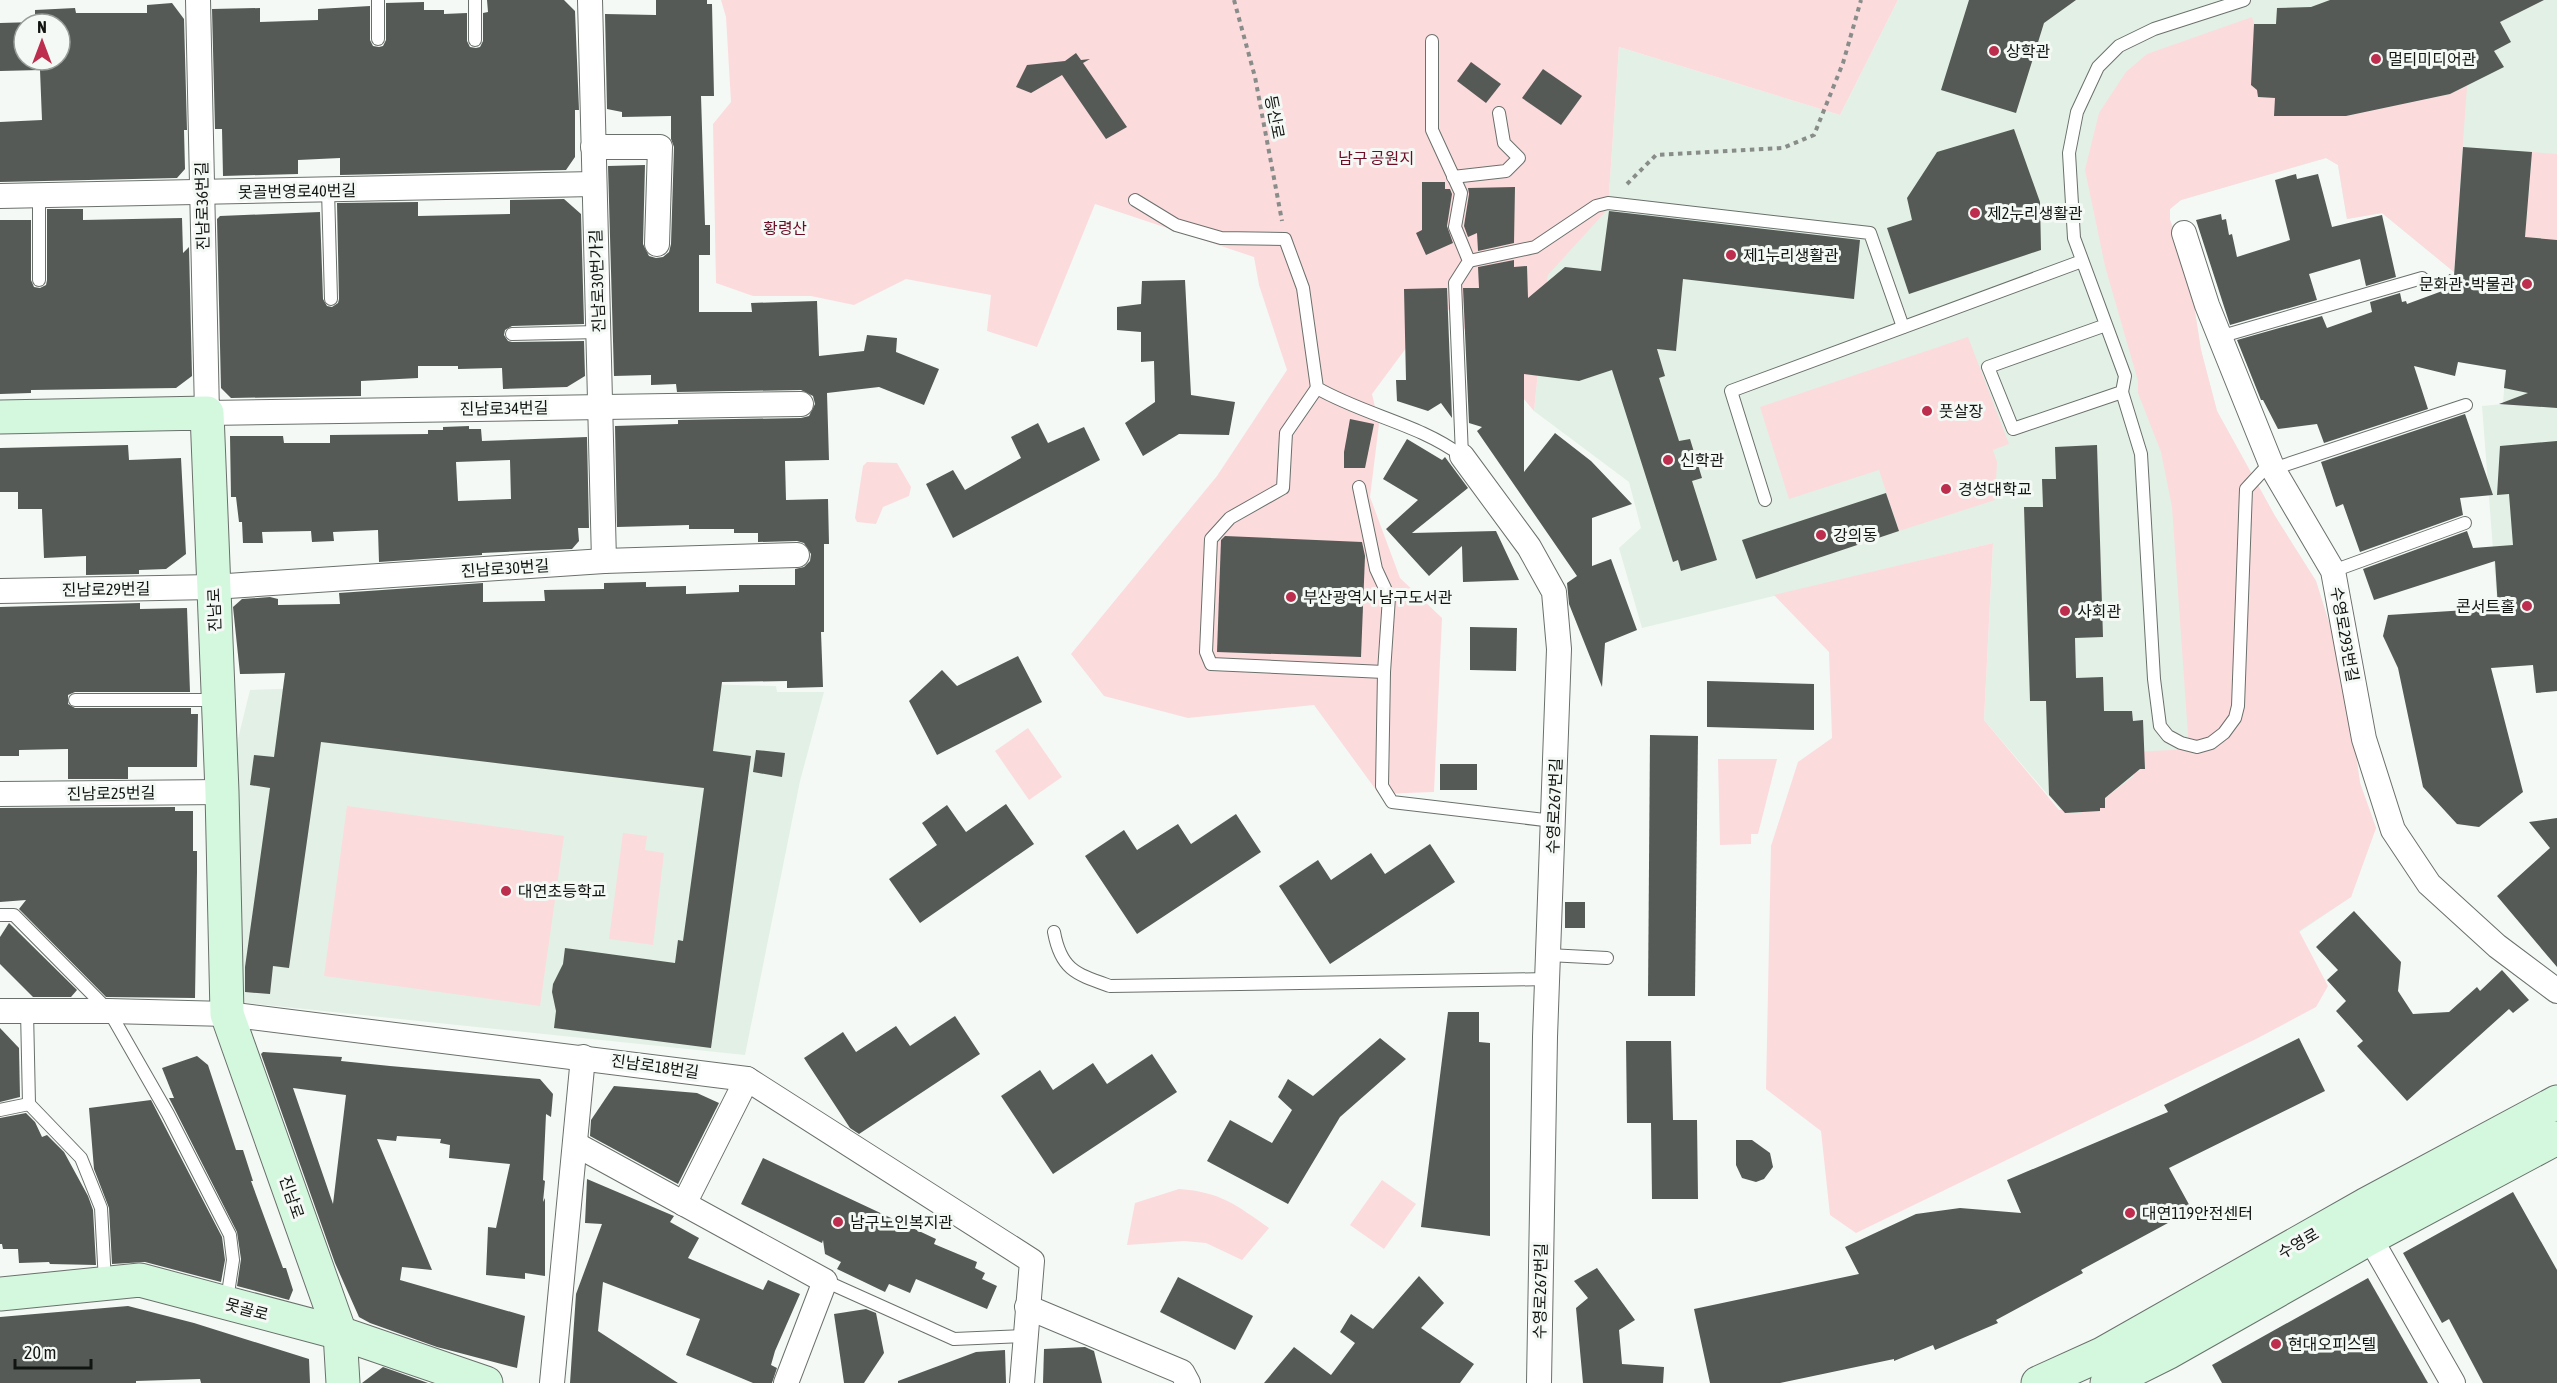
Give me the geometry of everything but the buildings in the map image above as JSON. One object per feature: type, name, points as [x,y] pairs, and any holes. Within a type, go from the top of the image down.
[{"type":"main road","points":[[0,417],[207,413]]},
{"type":"main road","name":"진남로","points":[[207,413],[222,792],[227,1014],[340,1334],[343,1383]]},
{"type":"main road","name":"수영로","points":[[2038,1383],[2102,1354],[2365,1205],[2557,1102]]},
{"type":"main road","name":"수영로","points":[[2107,1383],[2169,1352],[2370,1238],[2557,1138]]},
{"type":"main road","name":"못골로","points":[[0,1294],[140,1280],[340,1334],[486,1383]]},
{"type":"street","name":"진남로36번길","points":[[198,0],[207,413]]},
{"type":"street","name":"진남로30번가길","points":[[590,0],[604,561]]},
{"type":"street","points":[[593,147],[660,147],[657,244]]},
{"type":"street","name":"못골번영로40번길","points":[[0,196],[594,184]]},
{"type":"street","name":"수영로293번길","points":[[2184,233],[2219,337],[2272,466],[2333,571],[2364,739],[2393,830],[2428,884],[2497,946],[2557,991]]},
{"type":"street","name":"진남로34번길","points":[[207,413],[801,404]]},
{"type":"street","name":"수영로267번길","points":[[1462,456],[1529,547],[1554,592],[1559,649],[1536,1377]]},
{"type":"street","name":"진남로30번길","points":[[213,587],[604,561],[797,555]]},
{"type":"street","name":"진남로29번길","points":[[0,591],[213,587]]},
{"type":"street","name":"진남로25번길","points":[[0,794],[222,792]]},
{"type":"street","points":[[0,1011],[227,1014]]},
{"type":"street","name":"진남로18번길","points":[[227,1014],[747,1078],[1032,1261],[1027,1307]]},
{"type":"street","points":[[552,1383],[583,1057]]},
{"type":"street","points":[[684,1204],[747,1078]]},
{"type":"street","points":[[575,1144],[825,1281],[786,1383]]},
{"type":"street","points":[[2370,1238],[2454,1383]]},
{"type":"street","points":[[1022,1383],[1027,1307],[1182,1372],[1188,1383]]},
{"type":"lane","points":[[378,0],[378,39]]},
{"type":"lane","points":[[475,0],[475,40]]},
{"type":"lane","points":[[2244,0],[2154,29],[2119,46],[2098,67],[2077,112],[2069,153],[2074,238],[2125,376],[2122,392],[2141,454],[2154,679],[2160,726],[2168,736],[2181,743],[2197,747],[2211,743],[2224,733],[2235,718],[2238,706],[2246,489],[2272,466],[2466,405]]},
{"type":"lane","points":[[1432,41],[1432,130],[1461,193],[1455,227],[1469,261]]},
{"type":"lane","points":[[1453,177],[1506,171],[1519,158],[1504,143],[1499,113]]},
{"type":"lane","points":[[328,190],[331,299]]},
{"type":"lane","points":[[39,195],[39,280]]},
{"type":"lane","points":[[1135,200],[1176,225],[1221,238],[1285,239],[1303,288],[1317,388],[1286,434],[1283,488],[1230,518],[1211,539],[1206,652],[1211,664],[1384,672]]},
{"type":"lane","points":[[1462,456],[1455,283],[1469,261],[1535,247],[1596,206],[1608,203],[1870,233],[1903,327]]},
{"type":"lane","points":[[1765,500],[1731,391],[2082,261]]},
{"type":"lane","points":[[2219,337],[2422,278]]},
{"type":"lane","points":[[2106,325],[1988,368],[2013,429],[2122,392]]},
{"type":"lane","points":[[512,334],[598,332]]},
{"type":"lane","points":[[1317,388],[1339,400],[1442,441],[1462,456]]},
{"type":"lane","points":[[1359,487],[1376,569],[1389,597],[1384,672],[1382,786],[1392,802],[1553,821]]},
{"type":"lane","points":[[2333,571],[2465,524]]},
{"type":"lane","points":[[75,700],[218,700]]},
{"type":"lane","points":[[0,915],[14,915],[109,1011],[168,1114],[230,1235],[233,1260],[226,1304]]},
{"type":"lane","points":[[1054,932],[1058,953],[1076,973],[1110,986],[1548,979]]},
{"type":"lane","points":[[1548,955],[1607,958]]},
{"type":"lane","points":[[27,1011],[29,1104],[81,1158],[101,1208],[106,1284]]},
{"type":"lane","points":[[0,1110],[29,1104]]},
{"type":"lane","points":[[825,1281],[954,1339],[1026,1336]]},
{"type":"path","name":"등산로","points":[[1234,0],[1255,77],[1285,239]]},
{"type":"path","points":[[1627,184],[1656,155],[1783,148],[1814,135],[1843,63],[1861,0]]},
{"type":"shaded area","name":"경성대학교","points":[[1898,0],[2557,0],[2557,691],[2536,693],[2533,665],[2502,667],[2482,406],[2503,404],[2511,291],[2481,276],[2454,272],[2382,213],[2347,219],[2338,165],[2326,158],[2181,200],[2170,209],[2170,220],[2188,267],[2201,350],[2217,411],[2275,516],[2316,581],[2344,671],[2360,783],[2376,828],[2351,897],[2214,990],[1984,720],[1993,543],[1642,628],[1619,548],[1641,528],[1629,482],[1534,411],[1548,274],[1608,208],[1619,47],[1840,115]]},
{"type":"shaded area","name":"대연초등학교","points":[[544,680],[776,686],[777,692],[824,692],[800,781],[745,1055],[237,1002],[233,759],[250,690]]},
{"type":"green space","name":"남구 공원지","points":[[721,0],[1898,0],[1840,115],[1619,47],[1608,209],[1548,275],[1534,411],[1441,301],[1372,394],[1379,424],[1370,497],[1400,578],[1442,618],[1434,792],[1379,794],[1314,705],[1188,718],[1104,696],[1071,654],[1217,476],[1287,370],[1259,285],[1254,257],[1095,204],[1037,347],[987,331],[991,295],[906,279],[854,305],[811,296],[753,296],[716,283],[713,124],[731,102],[726,17]]},
{"type":"green space","points":[[2252,17],[2254,24],[2251,85],[2257,90],[2258,97],[2275,98],[2346,116],[2450,94],[2467,86],[2454,272],[2382,213],[2347,219],[2338,165],[2326,158],[2181,200],[2170,209],[2170,220],[2188,267],[2201,350],[2217,411],[2275,516],[2316,581],[2344,671],[2360,783],[2376,828],[2351,897],[2299,931],[2328,986],[2316,1007],[2256,1039],[1856,1233],[1830,1215],[1821,1131],[1766,1089],[1771,846],[1798,762],[1832,738],[1829,652],[1774,595],[1993,543],[1984,720],[2059,810],[2066,810],[2069,807],[2069,813],[2081,813],[2081,809],[2100,811],[2100,808],[2105,808],[2105,798],[2134,776],[2133,770],[2140,772],[2140,769],[2145,768],[2144,758],[2135,752],[2189,749],[2172,507],[2161,452],[2138,393],[2138,381],[2105,266],[2085,170],[2099,113],[2126,72],[2147,54]]},
{"type":"green space","points":[[2532,152],[2557,154],[2557,240],[2525,237]]},
{"type":"green space","name":"풋살장","points":[[1968,337],[2009,444],[1993,450],[1997,462],[1995,500],[1899,531],[1879,470],[1789,499],[1760,407]]},
{"type":"green space","points":[[867,462],[897,463],[911,487],[909,496],[883,507],[876,524],[857,522],[855,518],[863,466]]},
{"type":"green space","points":[[1028,728],[1062,777],[1029,800],[995,751]]},
{"type":"green space","points":[[1718,759],[1777,759],[1758,834],[1751,834],[1751,844],[1720,845]]},
{"type":"green space","points":[[347,806],[564,836],[540,1006],[324,976]]},
{"type":"green space","points":[[623,833],[647,836],[645,850],[664,853],[653,945],[609,939]]},
{"type":"green space","points":[[1382,1180],[1416,1204],[1384,1249],[1350,1225]]},
{"type":"green space","points":[[1179,1189],[1206,1193],[1227,1201],[1269,1228],[1242,1260],[1206,1243],[1184,1241],[1127,1245],[1135,1203]]},
{"type":"place","name":"상학관","points":[[1994,51]]},
{"type":"place","name":"멀티미디어관","points":[[2376,59]]},
{"type":"place","name":"제2누리생활관","points":[[1975,213]]},
{"type":"place","name":"제1누리생활관","points":[[1731,255]]},
{"type":"place","name":"문화관 · 박물관","points":[[2527,284]]},
{"type":"place","name":"풋살장","points":[[1927,411]]},
{"type":"place","name":"신학관","points":[[1668,460]]},
{"type":"place","name":"경성대학교","points":[[1946,489]]},
{"type":"place","name":"강의동","points":[[1821,535]]},
{"type":"place","name":"부산광역시 남구도서관","points":[[1291,597]]},
{"type":"place","name":"콘서트홀","points":[[2527,606]]},
{"type":"place","name":"사회관","points":[[2065,611]]},
{"type":"place","name":"대연초등학교","points":[[506,891]]},
{"type":"place","name":"대연119안전센터","points":[[2130,1213]]},
{"type":"place","name":"남구노인복지관","points":[[838,1222]]},
{"type":"place","name":"현대오피스텔","points":[[2276,1344]]},
{"type":"park label","name":"황령산","points":[[785,228]]}]
